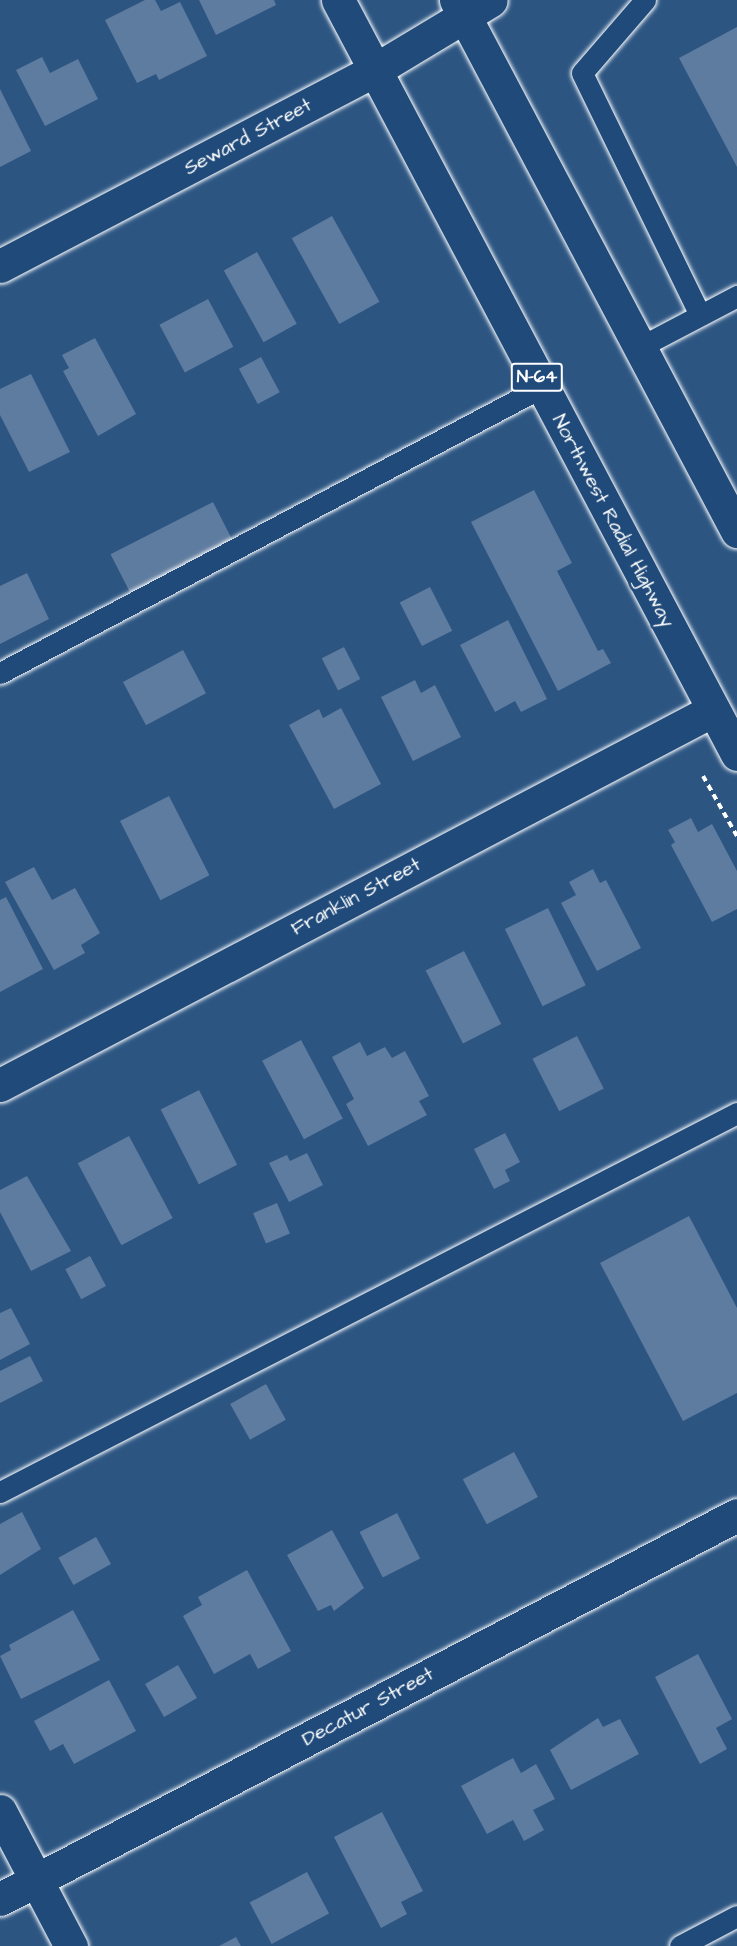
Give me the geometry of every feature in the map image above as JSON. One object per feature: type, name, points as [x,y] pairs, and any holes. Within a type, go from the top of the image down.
[{"type":"street","name":"Northwest Radial Highway","points":[[338,0],[737,754]]},
{"type":"street","name":"Seward Street","points":[[0,267],[375,70],[470,5]]},
{"type":"street","points":[[470,5],[640,347],[737,531]]},
{"type":"street","name":"Franklin Street","points":[[0,1084],[713,710]]},
{"type":"street","name":"Decatur Street","points":[[0,1899],[737,1515]]},
{"type":"street","points":[[0,1811],[71,1946]]},
{"type":"lane","points":[[645,0],[582,73],[700,315]]},
{"type":"lane","points":[[640,347],[737,296]]},
{"type":"lane","points":[[0,673],[542,387]]},
{"type":"lane","points":[[0,1492],[737,1113]]},
{"type":"lane","points":[[680,1946],[737,1916]]},
{"type":"building","points":[[145,0],[155,0],[161,11],[180,2],[207,56],[159,80],[156,74],[137,83],[105,20]]},
{"type":"building","points":[[199,0],[274,0],[276,5],[216,35]]},
{"type":"building","points":[[737,27],[737,167],[679,58]]},
{"type":"building","points":[[42,57],[50,73],[78,59],[98,99],[45,126],[16,70]]},
{"type":"building","points":[[0,89],[31,151],[0,167]]},
{"type":"building","points":[[332,216],[380,302],[339,324],[292,238]]},
{"type":"building","points":[[257,252],[297,324],[264,342],[224,270]]},
{"type":"building","points":[[208,299],[233,347],[185,373],[159,325]]},
{"type":"building","points":[[95,338],[136,414],[98,436],[63,371],[69,368],[62,355]]},
{"type":"building","points":[[261,357],[280,392],[258,404],[239,369]]},
{"type":"building","points":[[31,374],[70,452],[29,472],[0,415],[0,389]]},
{"type":"building","points":[[534,490],[572,563],[557,571],[598,651],[603,649],[611,663],[558,691],[471,522]]},
{"type":"building","points":[[213,502],[234,544],[132,596],[111,554]]},
{"type":"building","points":[[27,573],[49,619],[0,644],[0,586]]},
{"type":"building","points":[[430,587],[452,631],[422,646],[400,602]]},
{"type":"building","points":[[508,620],[547,699],[521,712],[515,701],[495,712],[460,645]]},
{"type":"building","points":[[344,647],[360,679],[338,690],[322,658]]},
{"type":"building","points":[[183,650],[206,693],[146,725],[123,682]]},
{"type":"building","points":[[415,680],[421,693],[435,685],[461,737],[413,761],[381,697]]},
{"type":"building","points":[[341,708],[381,784],[334,809],[289,725],[319,709],[323,718]]},
{"type":"building","points":[[169,796],[209,875],[160,900],[120,821]]},
{"type":"building","points":[[691,818],[698,832],[712,824],[737,871],[737,909],[712,922],[671,845],[675,842],[668,830]]},
{"type":"building","points":[[34,867],[52,900],[75,888],[100,933],[81,945],[85,953],[54,970],[5,882]]},
{"type":"building","points":[[593,869],[600,883],[606,880],[641,948],[597,971],[561,903],[576,895],[569,882]]},
{"type":"building","points":[[6,897],[43,969],[0,992],[0,900]]},
{"type":"building","points":[[548,908],[586,985],[543,1006],[505,929]]},
{"type":"building","points":[[464,951],[501,1024],[463,1044],[426,971]]},
{"type":"building","points":[[577,1036],[604,1089],[559,1111],[532,1059]]},
{"type":"building","points":[[301,1040],[343,1119],[304,1139],[262,1061]]},
{"type":"building","points":[[360,1042],[367,1056],[385,1047],[392,1058],[405,1051],[429,1096],[419,1101],[427,1115],[368,1146],[346,1104],[354,1099],[332,1057]]},
{"type":"building","points":[[199,1090],[237,1165],[199,1184],[161,1110]]},
{"type":"building","points":[[505,1133],[520,1162],[505,1170],[510,1181],[494,1189],[474,1149]]},
{"type":"building","points":[[129,1136],[173,1218],[121,1245],[78,1163]]},
{"type":"building","points":[[307,1153],[323,1185],[289,1202],[269,1163],[287,1155],[290,1161]]},
{"type":"building","points":[[27,1176],[71,1251],[31,1271],[0,1212],[0,1190]]},
{"type":"building","points":[[277,1203],[290,1233],[266,1244],[253,1213]]},
{"type":"building","points":[[689,1216],[737,1308],[737,1393],[683,1421],[600,1263]]},
{"type":"building","points":[[90,1256],[106,1286],[81,1299],[65,1269]]},
{"type":"building","points":[[11,1308],[30,1344],[0,1360],[0,1313]]},
{"type":"building","points":[[30,1356],[43,1381],[0,1403],[0,1371]]},
{"type":"building","points":[[266,1384],[286,1420],[250,1440],[230,1404]]},
{"type":"building","points":[[514,1452],[538,1497],[487,1524],[463,1479]]},
{"type":"building","points":[[22,1512],[41,1549],[0,1575],[0,1524]]},
{"type":"building","points":[[397,1513],[420,1558],[383,1578],[360,1532]]},
{"type":"building","points":[[332,1530],[364,1588],[334,1611],[331,1605],[318,1611],[287,1555]]},
{"type":"building","points":[[96,1537],[111,1564],[73,1585],[58,1558]]},
{"type":"building","points":[[247,1570],[291,1651],[258,1669],[250,1654],[214,1674],[183,1616],[202,1605],[198,1597]]},
{"type":"building","points":[[73,1610],[100,1660],[21,1699],[0,1656],[11,1650],[9,1645]]},
{"type":"building","points":[[698,1654],[732,1719],[716,1728],[727,1749],[700,1764],[655,1677]]},
{"type":"building","points":[[178,1665],[197,1698],[164,1717],[145,1684]]},
{"type":"building","points":[[109,1680],[136,1731],[74,1764],[63,1744],[50,1751],[34,1721]]},
{"type":"building","points":[[598,1718],[603,1727],[620,1719],[639,1754],[571,1790],[550,1750]]},
{"type":"building","points":[[513,1758],[521,1773],[536,1764],[555,1799],[533,1810],[544,1830],[524,1841],[513,1820],[487,1834],[461,1786]]},
{"type":"building","points":[[382,1812],[423,1891],[401,1902],[407,1914],[381,1928],[334,1837]]},
{"type":"building","points":[[307,1872],[329,1913],[272,1944],[250,1903]]},
{"type":"building","points":[[236,1937],[241,1946],[219,1946]]}]
